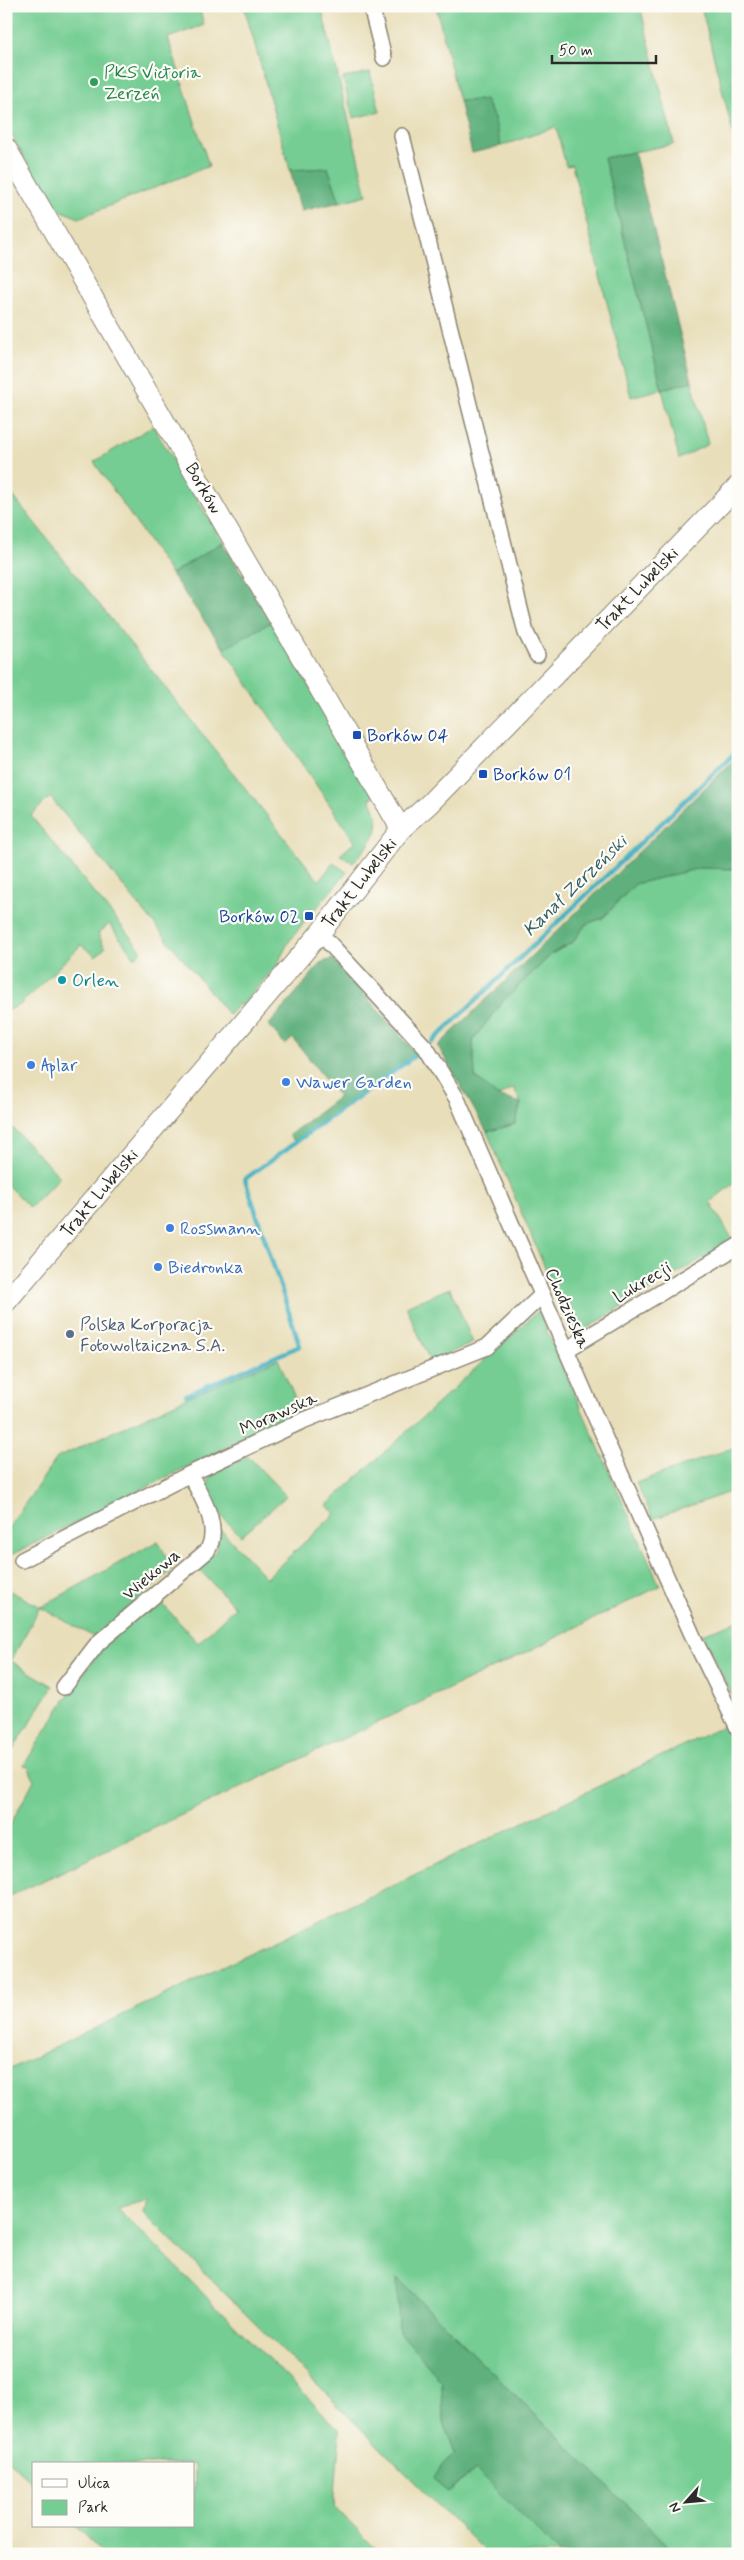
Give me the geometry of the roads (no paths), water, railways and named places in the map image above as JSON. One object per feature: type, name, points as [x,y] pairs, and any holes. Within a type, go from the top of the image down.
[{"type":"street","points":[[371,6],[384,58]]},
{"type":"street","points":[[402,136],[526,633],[537,655]]},
{"type":"street","name":"Borków","points":[[6,148],[401,829]]},
{"type":"street","name":"Trakt Lubelski","points":[[6,1302],[320,933],[401,829],[429,804],[738,486]]},
{"type":"street","name":"Chodzieska","points":[[320,933],[426,1048],[457,1099],[692,1633],[738,1728]]},
{"type":"street","name":"Lukrecji","points":[[566,1350],[738,1246]]},
{"type":"street","name":"Morawska","points":[[22,1560],[190,1474],[300,1422],[487,1347],[542,1294]]},
{"type":"street","name":"Wiekowa","points":[[64,1687],[98,1643],[207,1551],[213,1536],[210,1518],[190,1474]]},
{"type":"waterway","name":"Kanał Zerzeński","points":[[432,1042],[738,750]]},
{"type":"waterway","name":"Kanał Zerzeński","points":[[186,1395],[300,1346],[245,1179],[420,1052]]},
{"type":"place","name":"PKS Victoria Zerzeń","points":[[94,82]]},
{"type":"place","name":"Borków 04","points":[[357,735]]},
{"type":"place","name":"Borków 01","points":[[483,774]]},
{"type":"place","name":"Borków 02","points":[[309,916]]},
{"type":"place","name":"Orlen","points":[[62,980]]},
{"type":"place","name":"Aplar","points":[[31,1065]]},
{"type":"place","name":"Wawer Garden","points":[[286,1082]]},
{"type":"place","name":"Rossmann","points":[[170,1228]]},
{"type":"place","name":"Biedronka","points":[[158,1267]]},
{"type":"place","name":"Polska Korporacja Fotowoltaiczna S.A.","points":[[70,1334]]}]
